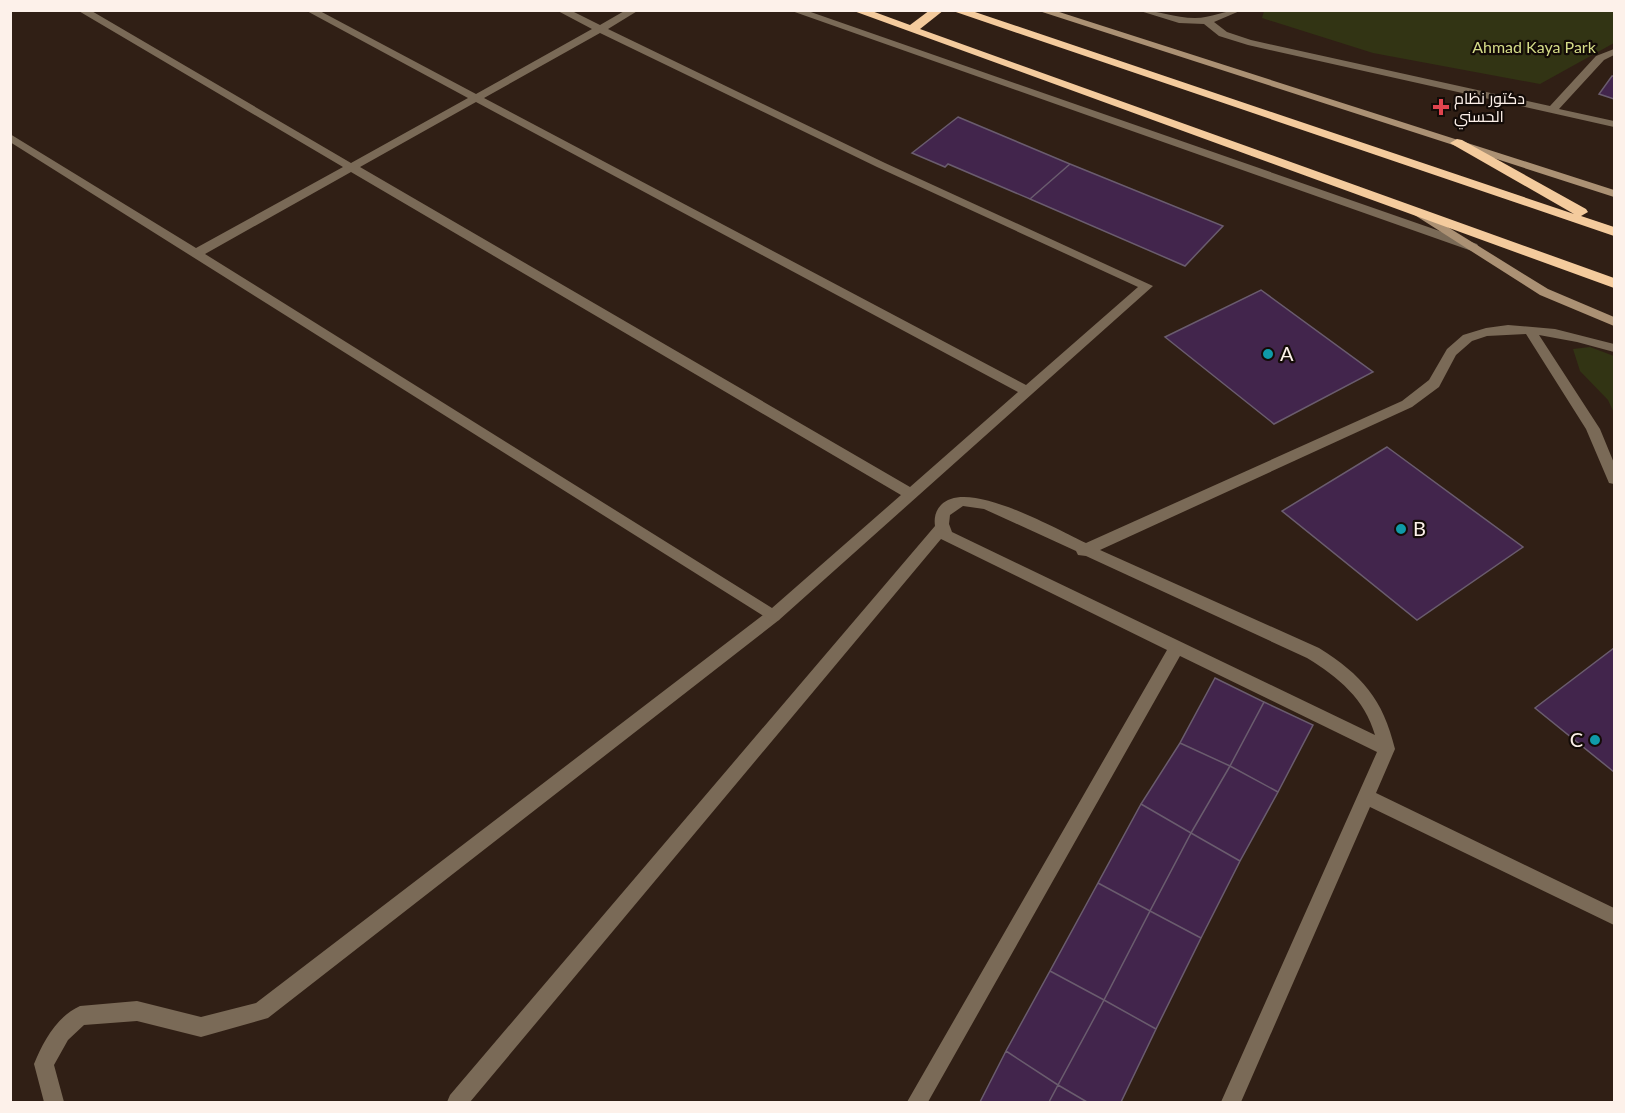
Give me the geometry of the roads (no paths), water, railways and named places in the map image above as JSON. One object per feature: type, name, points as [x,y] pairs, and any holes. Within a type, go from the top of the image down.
[{"type":"highway","points":[[857,10],[1614,283]]},
{"type":"highway","points":[[912,29],[938,10]]},
{"type":"highway","points":[[956,10],[1614,231]]},
{"type":"highway","points":[[1457,143],[1614,231]]},
{"type":"main road","points":[[1041,10],[1614,194]]},
{"type":"main road","points":[[1412,209],[1544,292],[1614,322]]},
{"type":"street","points":[[82,10],[910,494]]},
{"type":"street","points":[[310,10],[1027,391]]},
{"type":"street","points":[[54,1102],[44,1064],[62,1033],[80,1016],[137,1011],[201,1027],[261,1011],[773,615],[1147,286],[881,165],[561,10]]},
{"type":"street","points":[[197,253],[634,10]]},
{"type":"street","points":[[794,10],[1473,247]]},
{"type":"street","points":[[1142,10],[1170,19],[1208,22],[1237,10]]},
{"type":"street","points":[[1208,22],[1223,34],[1248,42],[1614,124]]},
{"type":"street","points":[[1553,110],[1600,58],[1614,52]]},
{"type":"street","points":[[10,137],[773,615]]},
{"type":"street","points":[[1083,550],[1407,404],[1433,385],[1454,348],[1468,338],[1485,331],[1530,331],[1566,335],[1614,348]]},
{"type":"street","points":[[1530,331],[1588,420],[1614,479]]},
{"type":"street","points":[[1231,1102],[1387,749],[1383,726],[1372,705],[1356,684],[1336,667],[1313,653],[976,501],[953,504],[942,514],[939,521],[941,529],[947,536],[1387,749]]},
{"type":"street","points":[[457,1102],[941,529]]},
{"type":"street","points":[[917,1102],[1176,648]]},
{"type":"street","points":[[1366,796],[1614,917]]},
{"type":"place","name":"دكتور نظام الحسني","points":[[1441,107]]},
{"type":"place","name":"A","points":[[1268,354]]},
{"type":"place","name":"B","points":[[1401,529]]},
{"type":"place","name":"C","points":[[1595,740]]},
{"type":"park label","name":"Ahmad Kaya Park","points":[[1534,47]]}]
